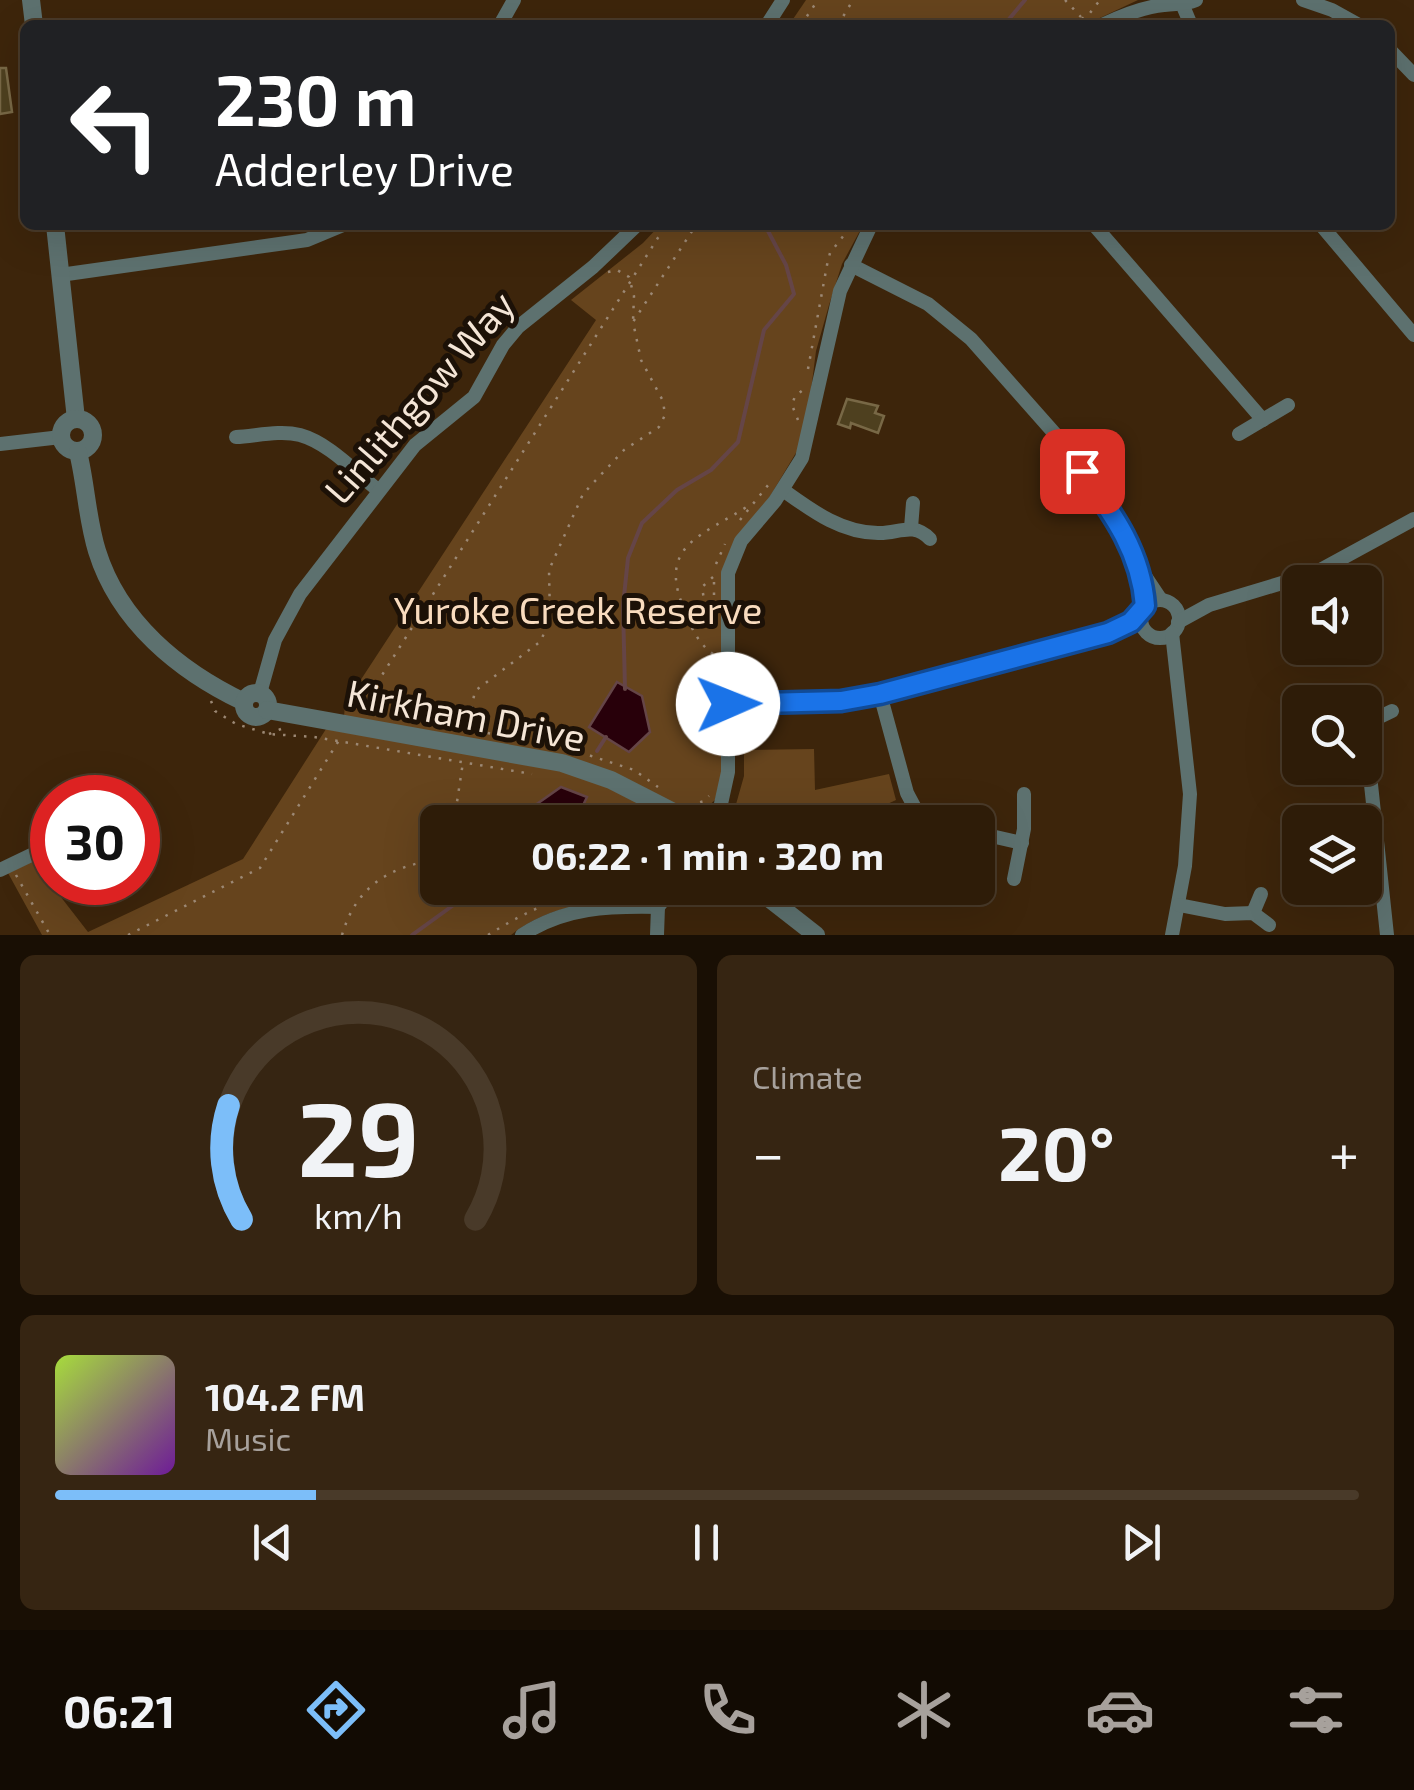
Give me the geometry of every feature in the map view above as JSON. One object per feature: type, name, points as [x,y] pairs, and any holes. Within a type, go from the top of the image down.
[{"type":"street","points":[[1304,0],[1350,20]]},
{"type":"street","points":[[1113,20],[1166,4],[1189,3]]},
{"type":"street","points":[[1395,55],[1414,74]]},
{"type":"street","points":[[56,230],[76,419]]},
{"type":"street","points":[[60,275],[307,240],[331,230]]},
{"type":"street","name":"Linlithgow Way","points":[[257,702],[276,640],[290,610],[378,490],[415,445],[474,397],[503,345],[518,328],[632,230]]},
{"type":"street","points":[[709,805],[728,772],[728,573],[746,533],[779,483],[802,458],[840,291],[868,230]]},
{"type":"street","points":[[1098,230],[1263,420]]},
{"type":"street","points":[[1325,230],[1414,334]]},
{"type":"street","points":[[850,264],[928,304],[971,339],[1063,443],[1122,526],[1141,570],[1168,603],[1163,631],[1186,736],[1190,794],[1188,841],[1172,935]]},
{"type":"street","points":[[1239,434],[1288,405]]},
{"type":"street","points":[[76,419],[85,422],[93,434],[91,443],[78,452],[67,448],[61,436],[63,427],[76,419]]},
{"type":"street","points":[[236,437],[286,433],[301,436],[328,450],[378,490]]},
{"type":"street","points":[[0,444],[61,436]]},
{"type":"street","name":"Kirkham Drive","points":[[78,452],[96,550],[114,592],[146,635],[197,678],[257,702],[464,754],[578,768],[658,805]]},
{"type":"street","points":[[779,483],[818,514],[859,531],[883,534],[910,528],[930,538]]},
{"type":"street","points":[[910,528],[913,503]]},
{"type":"street","points":[[728,704],[841,701],[1108,633],[1163,631],[1209,605],[1315,572],[1414,519]]},
{"type":"street","points":[[1141,570],[1143,610],[1163,631]]},
{"type":"street","points":[[1108,633],[1143,610],[1168,603],[1209,605]]},
{"type":"street","points":[[880,694],[913,805]]},
{"type":"street","points":[[1382,717],[1392,711]]},
{"type":"street","points":[[1371,785],[1387,935]]},
{"type":"street","points":[[718,793],[718,805]]},
{"type":"street","points":[[1014,879],[1022,843],[1024,794]]},
{"type":"street","name":"Kirkham Drive","points":[[645,799],[651,805]]},
{"type":"street","points":[[995,836],[1022,843]]},
{"type":"street","points":[[5,868],[30,856]]},
{"type":"street","points":[[1253,913],[1261,894]]},
{"type":"street","points":[[778,905],[816,935]]},
{"type":"street","points":[[1179,905],[1225,914],[1253,913],[1269,925]]},
{"type":"street","points":[[522,935],[564,914],[603,906],[658,907],[658,935]]},
{"type":"path","points":[[1065,0],[1082,19],[1100,0]]},
{"type":"path","points":[[128,935],[260,868],[663,230]]},
{"type":"path","points":[[633,322],[693,230]]},
{"type":"path","points":[[806,377],[830,253],[848,230]]},
{"type":"path","points":[[497,735],[467,730],[476,691],[541,641],[550,617],[549,570],[583,494],[624,450],[659,427],[665,415],[663,401],[641,360],[628,277],[617,270],[601,276]]},
{"type":"path","points":[[798,420],[792,405],[804,389],[803,396]]},
{"type":"path","points":[[797,428],[800,408]]},
{"type":"path","points":[[715,664],[714,654],[701,645],[681,602],[674,581],[677,561],[684,547],[779,483]]},
{"type":"path","points":[[735,527],[752,504]]},
{"type":"path","points":[[714,635],[714,576],[729,536]]},
{"type":"path","points":[[714,576],[702,587],[705,606],[714,615]]},
{"type":"path","points":[[215,711],[236,724],[269,734],[464,754],[534,774]]},
{"type":"path","points":[[561,748],[634,770],[646,805]]},
{"type":"path","points":[[456,805],[464,754]]},
{"type":"path","points":[[681,803],[704,801],[718,793]]},
{"type":"path","points":[[342,935],[357,899],[383,878],[420,863]]},
{"type":"path","points":[[5,868],[50,935]]},
{"type":"green space","points":[[806,0],[1138,0],[1096,20],[792,20]]},
{"type":"green space","name":"Yuroke Creek Reserve","points":[[655,230],[860,230],[842,264],[829,305],[797,451],[723,575],[723,772],[715,800],[709,805],[676,805],[637,785],[344,717],[345,704],[596,320],[571,300]]},
{"type":"green space","name":"Yuroke Creek Reserve","points":[[326,729],[580,774],[640,805],[420,805],[420,905],[584,905],[544,916],[511,935],[42,935],[8,873],[30,862],[30,905],[67,905],[88,932],[145,905],[160,905],[160,898],[243,859]]},
{"type":"green space","points":[[814,749],[815,790],[889,774],[896,800],[885,805],[736,805],[744,776],[744,750]]},
{"type":"shaded area","points":[[617,682],[642,696],[650,732],[629,752],[589,727]]},
{"type":"shaded area","points":[[561,787],[587,797],[583,805],[535,805]]},
{"type":"building","points":[[0,68],[6,68],[12,112],[0,114]]},
{"type":"building","points":[[847,399],[878,406],[875,413],[884,416],[878,433],[851,423],[850,428],[838,424]]},
{"type":"waterway","points":[[1008,20],[1025,0]]},
{"type":"waterway","points":[[625,689],[623,606],[628,558],[642,523],[677,490],[711,470],[738,442],[764,330],[794,294],[770,230]]},
{"type":"waterway","points":[[597,751],[606,737]]},
{"type":"waterway","points":[[412,935],[453,905]]},
{"type":"route","points":[[728,704],[841,701],[880,694],[1108,633],[1131,622],[1145,606],[1141,570],[1122,526],[1082,471]]}]
